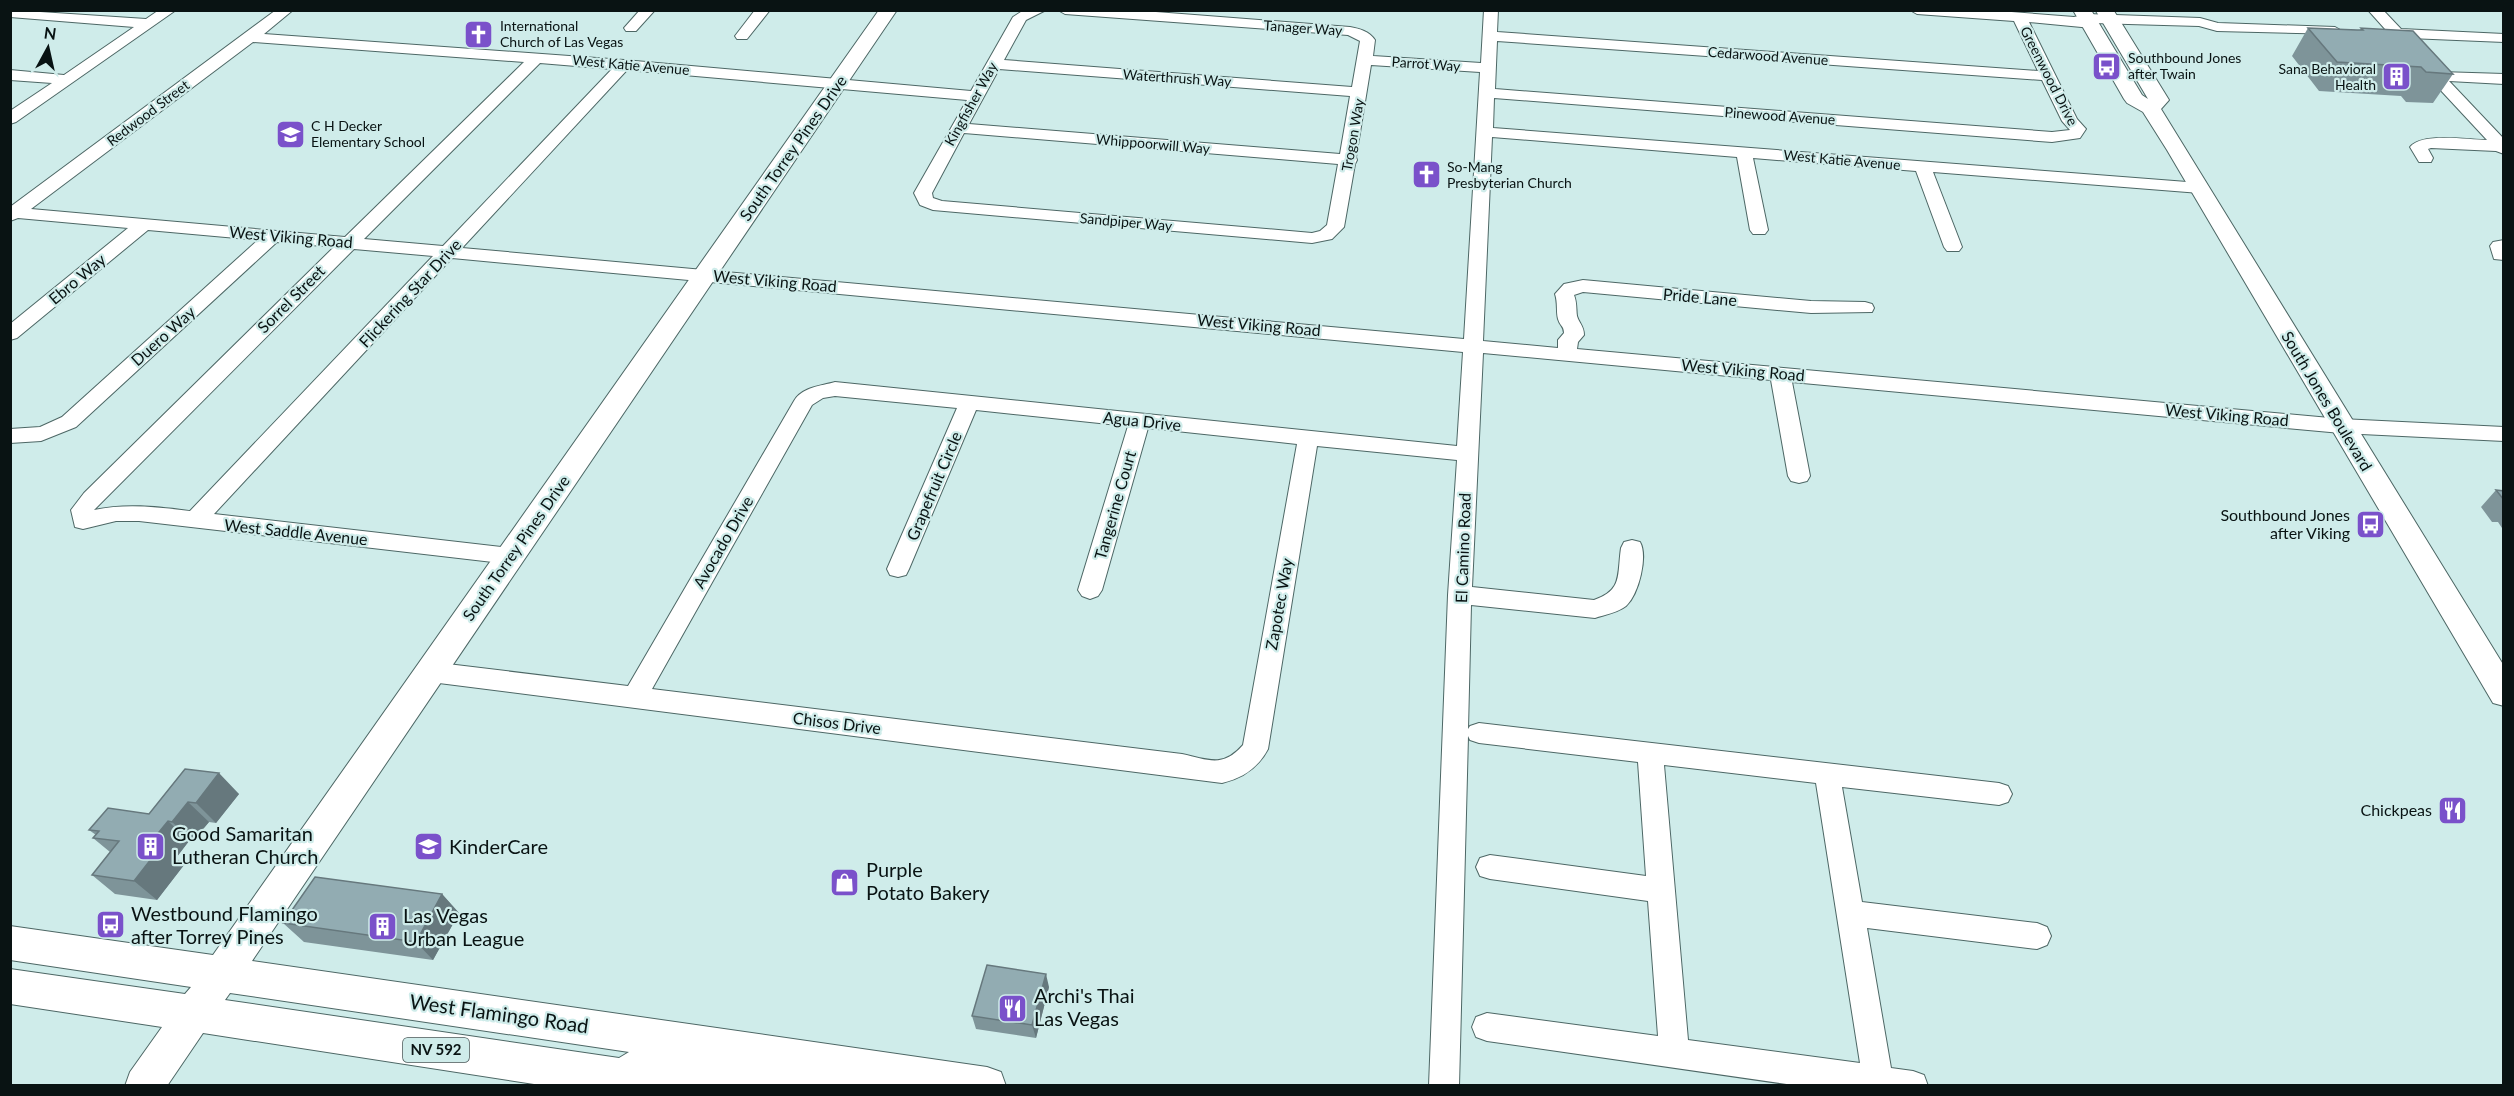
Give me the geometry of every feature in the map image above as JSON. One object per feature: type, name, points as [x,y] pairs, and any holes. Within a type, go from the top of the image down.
[{"type":"main road","name":"South Torrey Pines Drive","points":[[144,1086],[888,10]]},
{"type":"main road","name":"South Jones Boulevard","points":[[2095,19],[2134,99],[2151,108],[2504,694]]},
{"type":"main road","name":"West Flamingo Road","points":[[10,943],[222,973],[808,1072],[904,1073],[987,1086]]},
{"type":"main road","name":"NV 592","points":[[10,986],[677,1086]]},
{"type":"main road","points":[[596,1073],[675,1064],[772,1077],[787,1074],[796,1069],[808,1072],[831,1086]]},
{"type":"main road","points":[[861,1086],[904,1073]]},
{"type":"street","points":[[10,119],[169,10]]},
{"type":"street","name":"Redwood Street","points":[[12,213],[285,10]]},
{"type":"street","points":[[631,28],[648,10]]},
{"type":"street","points":[[742,36],[763,10]]},
{"type":"street","name":"Tanager Way","points":[[1065,10],[1350,31],[1362,35]]},
{"type":"street","name":"El Camino Road","points":[[1444,1086],[1460,596],[1491,10]]},
{"type":"street","points":[[1917,10],[2019,17],[2095,19],[2207,30],[2217,27],[2352,32]]},
{"type":"street","points":[[2376,10],[2503,147]]},
{"type":"street","name":"Kingfisher Way","points":[[926,201],[923,193],[993,64],[1020,17],[1034,11]]},
{"type":"street","points":[[10,13],[149,24]]},
{"type":"street","name":"Greenwood Drive","points":[[2019,17],[2070,121],[2078,129],[2074,135]]},
{"type":"street","points":[[2374,33],[2504,38]]},
{"type":"street","name":"Trogon Way","points":[[1326,235],[1335,227],[1349,160],[1368,40],[1362,35]]},
{"type":"street","name":"Cedarwood Avenue","points":[[1489,36],[2047,76]]},
{"type":"street","name":"West Katie Avenue","points":[[250,37],[624,65],[976,96]]},
{"type":"street","name":"Sorrel Street","points":[[83,521],[82,510],[92,498],[536,58]]},
{"type":"street","name":"Parrot Way","points":[[1365,60],[1487,68]]},
{"type":"street","name":"Waterthrush Way","points":[[993,64],[1360,92]]},
{"type":"street","name":"Flickering Star Drive","points":[[195,520],[624,65]]},
{"type":"street","points":[[10,75],[67,80]]},
{"type":"street","points":[[2435,76],[2504,79]]},
{"type":"street","name":"Pinewood Avenue","points":[[1485,93],[2052,137],[2074,135]]},
{"type":"street","name":"Whippoorwill Way","points":[[958,128],[1349,160]]},
{"type":"street","name":"West Katie Avenue","points":[[1485,132],[2200,188]]},
{"type":"street","points":[[2425,158],[2418,147],[2429,143],[2503,147]]},
{"type":"street","points":[[1744,152],[1759,230]]},
{"type":"street","points":[[1923,167],[1953,247]]},
{"type":"street","name":"Sandpiper Way","points":[[926,201],[939,206],[1300,237],[1312,238],[1326,235]]},
{"type":"street","name":"West Viking Road","points":[[12,213],[1475,344],[1567,346],[1780,373],[2341,426],[2504,434]]},
{"type":"street","name":"Ebro Way","points":[[10,334],[144,224]]},
{"type":"street","name":"Duero Way","points":[[10,436],[30,437],[51,432],[69,422],[274,236]]},
{"type":"street","name":"Pride Lane","points":[[1567,346],[1574,335],[1574,326],[1568,320],[1568,304],[1564,294],[1571,288],[1583,286],[1811,307],[1865,308]]},
{"type":"street","points":[[1780,373],[1799,476]]},
{"type":"street","name":"Agua Drive","points":[[816,393],[835,389],[1467,454]]},
{"type":"street","name":"Avocado Drive","points":[[634,696],[804,401],[816,393]]},
{"type":"street","name":"Grapefruit Circle","points":[[898,568],[969,403]]},
{"type":"street","name":"Tangerine Court","points":[[1090,590],[1140,420]]},
{"type":"street","name":"Zapotec Way","points":[[1242,765],[1255,749],[1308,438]]},
{"type":"street","name":"West Saddle Avenue","points":[[83,521],[116,513],[511,556]]},
{"type":"street","points":[[1460,596],[1595,609],[1617,601],[1624,592],[1628,582],[1632,548]]},
{"type":"street","name":"Chisos Drive","points":[[431,672],[1182,765],[1219,773],[1242,765]]},
{"type":"street","points":[[1479,733],[2000,794]]},
{"type":"street","points":[[1650,753],[1674,1053]]},
{"type":"street","points":[[1827,774],[1878,1081]]},
{"type":"street","points":[[1490,867],[1661,890]]},
{"type":"street","points":[[1850,913],[2037,936]]},
{"type":"street","points":[[1487,1027],[1674,1053],[1780,1077],[1878,1081],[1913,1086]]},
{"type":"building","points":[[2308,28],[2413,31],[2453,74],[2426,72],[2421,67],[2337,62]]},
{"type":"building","points":[[2496,490],[2504,491],[2504,500]]},
{"type":"building","points":[[185,769],[219,773],[196,803],[188,802],[172,822],[168,821],[150,843],[162,845],[134,881],[92,875],[119,841],[93,838],[99,831],[89,830],[108,808],[149,814]]},
{"type":"building","points":[[315,877],[442,894],[416,942],[283,923]]},
{"type":"building","name":"Archi's Thai Las Vegas","points":[[987,965],[1046,974],[1032,1025],[972,1016]]},
{"type":"place","name":"International Church of Las Vegas","points":[[479,34]]},
{"type":"place","name":"Southbound Jones after Twain","points":[[2107,66]]},
{"type":"place","name":"Sana Behavioral Health","points":[[2397,77]]},
{"type":"place","name":"C H Decker Elementary School","points":[[290,134]]},
{"type":"place","name":"So-Mang Presbyterian Church","points":[[1426,175]]},
{"type":"place","name":"Southbound Jones after Viking","points":[[2371,524]]},
{"type":"place","name":"Chickpeas","points":[[2453,810]]},
{"type":"place","name":"Good Samaritan Lutheran Church","points":[[151,846]]},
{"type":"place","name":"KinderCare","points":[[428,847]]},
{"type":"place","name":"Purple Potato Bakery","points":[[845,882]]},
{"type":"place","name":"Westbound Flamingo after Torrey Pines","points":[[110,925]]},
{"type":"place","name":"Las Vegas Urban League","points":[[382,927]]},
{"type":"place","name":"Archi's Thai Las Vegas","points":[[1013,1008]]}]
